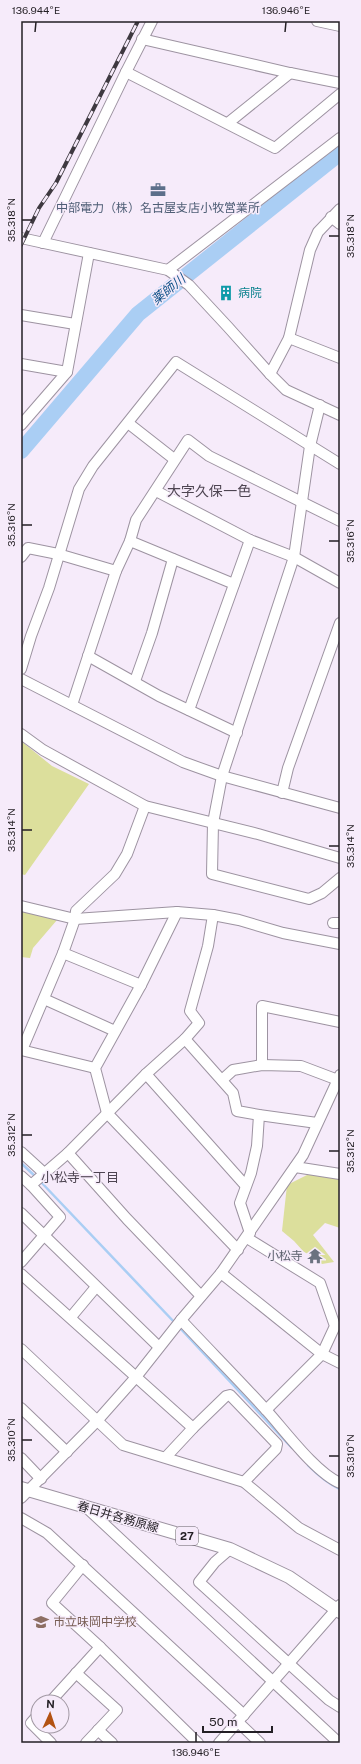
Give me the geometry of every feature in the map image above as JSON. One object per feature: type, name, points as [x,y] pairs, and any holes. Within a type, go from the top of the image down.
[{"type":"main road","name":"春日井各務原線","points":[[24,1492],[87,1508],[230,1549],[289,1577],[339,1609]]},
{"type":"street","points":[[43,242],[152,21]]},
{"type":"street","points":[[317,21],[340,26]]},
{"type":"street","points":[[142,39],[340,83]]},
{"type":"street","points":[[126,72],[275,148],[340,94]]},
{"type":"street","points":[[228,123],[290,73]]},
{"type":"street","points":[[168,270],[340,138]]},
{"type":"street","points":[[270,374],[289,338],[310,250],[318,232],[340,209]]},
{"type":"street","points":[[331,217],[340,224]]},
{"type":"street","points":[[21,238],[168,270],[189,285],[286,390],[340,415]]},
{"type":"street","points":[[21,425],[25,413],[67,372],[89,253]]},
{"type":"street","points":[[21,314],[75,324]]},
{"type":"street","points":[[289,338],[339,355]]},
{"type":"street","points":[[21,670],[31,636],[49,588],[58,554],[79,489],[93,466],[176,362],[340,464]]},
{"type":"street","points":[[21,364],[67,372]]},
{"type":"street","points":[[320,405],[310,446],[294,557],[222,776],[213,823],[212,874],[309,899],[322,893],[340,878]]},
{"type":"street","points":[[128,423],[174,459]]},
{"type":"street","points":[[72,705],[116,571],[130,541],[136,520],[156,491],[174,459],[188,440],[209,456],[303,502],[340,522]]},
{"type":"street","points":[[156,491],[250,540],[294,557],[340,583]]},
{"type":"street","points":[[189,710],[250,540]]},
{"type":"street","points":[[130,541],[234,584]]},
{"type":"street","points":[[21,557],[28,548],[58,554],[116,571]]},
{"type":"street","points":[[135,681],[152,633],[174,559]]},
{"type":"street","points":[[282,793],[288,768],[337,642],[340,623]]},
{"type":"street","points":[[88,656],[135,681],[159,696],[237,733]]},
{"type":"street","points":[[21,679],[183,762],[222,776],[340,808]]},
{"type":"street","points":[[21,734],[43,750],[145,806],[258,834],[340,858]]},
{"type":"street","points":[[95,1068],[22,1050],[63,954],[76,919],[76,911],[115,874],[127,854],[145,806]]},
{"type":"street","points":[[21,906],[76,919],[178,912],[213,915],[239,920],[284,933],[340,944]]},
{"type":"street","points":[[178,912],[142,986],[95,1068],[107,1113],[238,1250]]},
{"type":"street","points":[[31,1184],[68,1153],[146,1074],[185,1039],[199,1023],[190,1011],[208,946],[213,915]]},
{"type":"street","points":[[63,954],[142,986]]},
{"type":"street","points":[[44,999],[115,1031]]},
{"type":"street","points":[[262,1066],[262,1006],[340,1022]]},
{"type":"street","points":[[185,1039],[233,1093],[237,1110],[259,1115],[317,1123]]},
{"type":"street","points":[[24,1492],[41,1479],[97,1421],[136,1377],[181,1320],[221,1273],[303,1155],[339,1078],[301,1066],[262,1066],[233,1070],[222,1080]]},
{"type":"street","points":[[146,1074],[245,1185]]},
{"type":"street","points":[[259,1115],[258,1146],[251,1173],[245,1185],[240,1203],[248,1236],[320,1283],[335,1326],[322,1354],[266,1410]]},
{"type":"street","points":[[21,1152],[44,1173]]},
{"type":"street","points":[[68,1153],[127,1219],[201,1296]]},
{"type":"street","points":[[295,1167],[340,1174]]},
{"type":"street","points":[[21,1176],[31,1184],[60,1217],[21,1262]]},
{"type":"street","points":[[21,1213],[159,1347]]},
{"type":"street","points":[[221,1273],[322,1354],[340,1362]]},
{"type":"street","points":[[21,1274],[71,1317],[193,1428]]},
{"type":"street","points":[[71,1317],[96,1287]]},
{"type":"street","points":[[181,1320],[266,1410],[292,1441],[327,1476],[340,1483]]},
{"type":"street","points":[[21,1349],[123,1445],[244,1482],[299,1528],[340,1550]]},
{"type":"street","points":[[166,1457],[193,1428],[226,1396],[230,1394],[277,1444],[276,1448],[244,1482]]},
{"type":"street","points":[[21,1408],[67,1452]]},
{"type":"street","points":[[21,1458],[41,1479]]},
{"type":"street","points":[[87,1508],[339,1743]]},
{"type":"street","points":[[21,1518],[47,1533],[83,1566],[241,1718],[260,1743]]},
{"type":"street","points":[[230,1549],[215,1562],[199,1582],[329,1700],[340,1707]]},
{"type":"street","points":[[83,1566],[52,1603],[100,1647],[198,1743]]},
{"type":"street","points":[[218,1743],[339,1609]]},
{"type":"street","points":[[57,1694],[100,1647]]},
{"type":"street","points":[[76,1673],[117,1710],[86,1743]]},
{"type":"street","points":[[98,1730],[112,1743]]},
{"type":"street","points":[[42,1734],[51,1743]]},
{"type":"green space","points":[[21,741],[52,766],[89,784],[25,875],[21,874]]},
{"type":"green space","points":[[21,911],[57,920],[33,948],[30,958],[21,957]]},
{"type":"green space","points":[[311,1173],[340,1177],[340,1228],[325,1223],[313,1235],[334,1262],[322,1264],[303,1251],[282,1231],[287,1185]]},
{"type":"waterway","name":"薬師川","points":[[21,451],[138,314],[340,153]]},
{"type":"waterway","points":[[21,1163],[37,1178]]},
{"type":"waterway","points":[[40,1181],[176,1324]]},
{"type":"waterway","points":[[179,1327],[292,1448]]},
{"type":"waterway","points":[[308,1465],[315,1472],[340,1489]]},
{"type":"railway","points":[[21,245],[39,208],[56,183],[138,21]]},
{"type":"place","name":"中部電力（株）名古屋支店小牧営業所","points":[[158,190]]},
{"type":"place","name":"病院","points":[[226,293]]},
{"type":"place","name":"小松寺","points":[[315,1256]]},
{"type":"place","name":"市立味岡中学校","points":[[41,1622]]},
{"type":"district","name":"大字久保一色","points":[[209,491]]},
{"type":"district","name":"小松寺一丁目","points":[[80,1177]]}]
